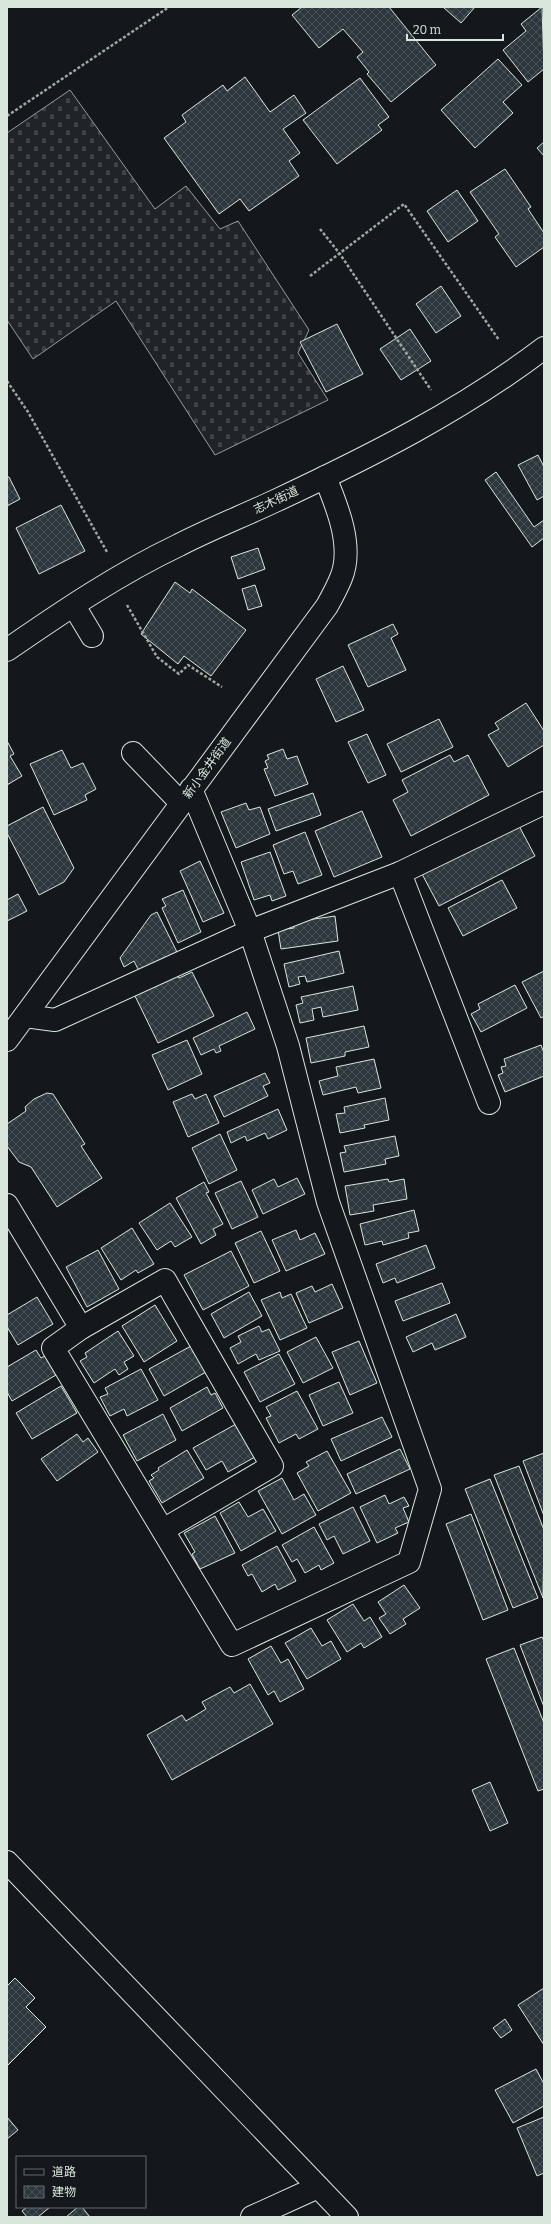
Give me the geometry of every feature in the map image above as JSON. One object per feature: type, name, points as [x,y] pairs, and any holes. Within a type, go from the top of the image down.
[{"type":"street","name":"志木街道","points":[[7,650],[119,578],[178,545],[325,477],[408,436],[464,404],[514,372],[544,348]]},
{"type":"street","name":"新小金井街道","points":[[7,1040],[327,606],[342,577],[346,546],[340,514],[325,477]]},
{"type":"street","points":[[74,606],[92,636]]},
{"type":"street","points":[[133,753],[186,796],[250,931],[288,1046],[328,1202],[430,1489],[410,1562],[232,1645],[53,1348],[81,1328],[165,1280],[272,1466],[163,1530]]},
{"type":"street","points":[[25,1016],[56,1020],[250,931],[400,873],[544,803]]},
{"type":"street","points":[[400,873],[489,1102]]},
{"type":"street","points":[[7,1204],[81,1328]]},
{"type":"street","points":[[7,1862],[347,2217]]},
{"type":"street","points":[[252,2217],[318,2187]]},
{"type":"path","points":[[7,116],[169,7]]},
{"type":"path","points":[[310,276],[404,204],[499,340]]},
{"type":"path","points":[[320,229],[340,254],[431,391]]},
{"type":"path","points":[[7,381],[28,412],[110,557],[119,578]]},
{"type":"path","points":[[124,600],[157,657],[179,674],[188,665],[222,687]]},
{"type":"green space","points":[[70,90],[155,209],[186,186],[220,229],[238,221],[309,330],[298,353],[328,400],[215,455],[116,301],[33,359],[7,320],[7,133]]},
{"type":"building","points":[[302,7],[389,7],[436,65],[391,102],[367,74],[369,72],[357,57],[363,52],[343,29],[319,48],[292,15]]},
{"type":"building","points":[[443,7],[475,7],[461,23]]},
{"type":"building","points":[[542,7],[544,69],[528,82],[503,50],[526,31],[521,24]]},
{"type":"building","points":[[498,59],[522,85],[503,102],[513,113],[475,148],[441,110]]},
{"type":"building","points":[[245,77],[270,112],[294,95],[306,113],[283,129],[300,153],[289,161],[299,176],[249,211],[240,199],[219,214],[164,138],[186,122],[182,115],[223,85],[227,91]]},
{"type":"building","points":[[360,78],[389,117],[378,125],[382,130],[337,164],[303,120]]},
{"type":"building","points":[[544,142],[544,156],[537,148]]},
{"type":"building","points":[[505,169],[531,207],[528,209],[544,233],[544,247],[516,267],[495,237],[499,234],[470,192]]},
{"type":"building","points":[[457,190],[478,221],[448,242],[427,211]]},
{"type":"building","points":[[441,286],[461,316],[436,333],[416,304]]},
{"type":"building","points":[[337,324],[363,374],[326,392],[300,342]]},
{"type":"building","points":[[410,329],[431,361],[401,380],[380,349]]},
{"type":"building","points":[[538,455],[544,467],[544,496],[537,500],[518,465]]},
{"type":"building","points":[[496,472],[534,527],[544,520],[544,538],[532,547],[485,480]]},
{"type":"building","points":[[7,477],[9,477],[20,499],[7,506]]},
{"type":"building","points":[[61,505],[85,551],[39,574],[16,528]]},
{"type":"building","points":[[258,548],[265,569],[238,579],[231,557]]},
{"type":"building","points":[[175,582],[190,593],[192,589],[246,630],[211,676],[184,656],[178,664],[141,634]]},
{"type":"building","points":[[255,585],[262,606],[248,610],[242,589]]},
{"type":"building","points":[[393,624],[398,634],[391,638],[406,670],[368,687],[348,645]]},
{"type":"building","points":[[343,666],[364,710],[336,722],[316,679]]},
{"type":"building","points":[[526,703],[544,731],[544,745],[508,767],[488,735],[499,729],[495,723]]},
{"type":"building","points":[[439,719],[453,747],[401,772],[387,744]]},
{"type":"building","points":[[367,734],[386,775],[368,783],[348,742]]},
{"type":"building","points":[[7,741],[14,754],[10,756],[22,776],[7,785]]},
{"type":"building","points":[[283,749],[287,759],[297,756],[308,784],[275,796],[264,769],[268,768],[265,761],[269,759],[267,755]]},
{"type":"building","points":[[62,750],[71,768],[83,763],[96,789],[85,795],[87,800],[54,815],[30,764]]},
{"type":"building","points":[[450,755],[454,762],[468,755],[489,795],[411,836],[393,800],[408,792],[402,780]]},
{"type":"building","points":[[313,793],[321,815],[276,831],[268,809]]},
{"type":"building","points":[[246,803],[249,810],[260,807],[270,834],[236,848],[221,812]]},
{"type":"building","points":[[43,807],[74,868],[64,882],[39,895],[7,833],[7,826]]},
{"type":"building","points":[[362,811],[382,857],[334,877],[315,831]]},
{"type":"building","points":[[518,824],[535,856],[439,906],[422,874]]},
{"type":"building","points":[[305,832],[322,875],[298,884],[293,871],[284,874],[273,845]]},
{"type":"building","points":[[270,852],[286,896],[272,901],[270,895],[254,900],[241,862]]},
{"type":"building","points":[[200,861],[224,913],[203,922],[180,871]]},
{"type":"building","points":[[502,880],[517,908],[463,936],[448,908]]},
{"type":"building","points":[[183,890],[201,932],[178,943],[162,908],[166,906],[162,899]]},
{"type":"building","points":[[18,894],[27,911],[7,921],[7,900]]},
{"type":"building","points":[[157,912],[178,954],[140,973],[134,961],[124,967],[120,958],[151,915]]},
{"type":"building","points":[[335,916],[338,941],[281,949],[278,930],[294,928],[293,922]]},
{"type":"building","points":[[339,951],[344,973],[307,982],[305,976],[298,977],[300,984],[289,987],[284,964]]},
{"type":"building","points":[[176,971],[179,978],[192,972],[214,1016],[158,1043],[135,996]]},
{"type":"building","points":[[544,971],[544,1016],[541,1018],[522,982]]},
{"type":"building","points":[[515,985],[527,1008],[481,1032],[471,1014],[480,1009],[478,1004]]},
{"type":"building","points":[[353,986],[358,1010],[323,1017],[321,1007],[312,1009],[314,1020],[300,1023],[296,1005],[303,1003],[301,997]]},
{"type":"building","points":[[247,1012],[255,1029],[219,1046],[221,1051],[216,1053],[214,1049],[201,1055],[193,1038]]},
{"type":"building","points":[[364,1026],[369,1047],[345,1052],[345,1056],[311,1063],[306,1038]]},
{"type":"building","points":[[187,1040],[202,1074],[168,1090],[152,1055]]},
{"type":"building","points":[[541,1045],[544,1053],[544,1076],[505,1092],[498,1075],[503,1073],[501,1067],[506,1066],[504,1059]]},
{"type":"building","points":[[374,1059],[381,1088],[358,1093],[356,1087],[323,1095],[319,1081],[338,1076],[336,1067]]},
{"type":"building","points":[[265,1073],[270,1083],[263,1086],[268,1096],[224,1117],[214,1096]]},
{"type":"building","points":[[47,1093],[53,1094],[85,1144],[81,1146],[102,1178],[57,1207],[31,1167],[19,1162],[7,1146],[7,1124],[26,1111],[25,1107],[34,1099]]},
{"type":"building","points":[[192,1094],[195,1099],[206,1094],[219,1123],[188,1137],[173,1102]]},
{"type":"building","points":[[385,1098],[389,1120],[364,1125],[365,1128],[340,1133],[336,1114],[345,1113],[344,1107]]},
{"type":"building","points":[[278,1109],[287,1130],[268,1139],[265,1133],[247,1141],[245,1136],[231,1143],[227,1132]]},
{"type":"building","points":[[220,1134],[237,1170],[209,1184],[192,1148]]},
{"type":"building","points":[[395,1136],[399,1156],[385,1159],[386,1164],[344,1172],[340,1153],[346,1152],[344,1146]]},
{"type":"building","points":[[297,1178],[305,1194],[263,1214],[252,1190],[274,1179],[278,1187]]},
{"type":"building","points":[[388,1179],[389,1182],[404,1179],[407,1199],[373,1205],[374,1211],[350,1215],[345,1186]]},
{"type":"building","points":[[241,1181],[258,1217],[232,1229],[215,1193]]},
{"type":"building","points":[[204,1182],[209,1192],[206,1193],[223,1224],[213,1229],[216,1235],[201,1244],[176,1198]]},
{"type":"building","points":[[170,1203],[192,1237],[175,1247],[171,1241],[157,1250],[139,1223]]},
{"type":"building","points":[[414,1210],[419,1231],[408,1233],[409,1238],[383,1245],[382,1241],[365,1245],[360,1224]]},
{"type":"building","points":[[132,1228],[154,1264],[138,1273],[136,1270],[121,1280],[101,1248]]},
{"type":"building","points":[[296,1230],[300,1240],[315,1233],[325,1254],[286,1271],[272,1240]]},
{"type":"building","points":[[261,1231],[280,1271],[254,1283],[235,1243]]},
{"type":"building","points":[[426,1245],[435,1268],[397,1283],[395,1278],[383,1283],[376,1264]]},
{"type":"building","points":[[98,1250],[119,1289],[87,1307],[66,1267]]},
{"type":"building","points":[[231,1251],[249,1286],[203,1310],[184,1275]]},
{"type":"building","points":[[442,1283],[450,1303],[403,1321],[395,1301]]},
{"type":"building","points":[[332,1284],[343,1308],[309,1323],[296,1293],[312,1286],[315,1292]]},
{"type":"building","points":[[249,1292],[262,1316],[224,1338],[211,1314]]},
{"type":"building","points":[[280,1292],[282,1298],[291,1294],[307,1328],[280,1340],[261,1300]]},
{"type":"building","points":[[37,1297],[53,1324],[18,1345],[7,1327],[7,1315]]},
{"type":"building","points":[[155,1305],[177,1341],[144,1362],[122,1326]]},
{"type":"building","points":[[456,1314],[466,1337],[435,1350],[432,1343],[413,1352],[406,1337]]},
{"type":"building","points":[[259,1326],[262,1332],[269,1329],[280,1351],[259,1360],[256,1354],[238,1364],[230,1348],[241,1342],[238,1336]]},
{"type":"building","points":[[118,1331],[134,1356],[124,1362],[128,1369],[119,1375],[115,1369],[94,1383],[80,1361],[87,1357],[85,1353]]},
{"type":"building","points":[[316,1337],[333,1368],[303,1383],[287,1352]]},
{"type":"building","points":[[359,1341],[377,1383],[350,1395],[332,1352]]},
{"type":"building","points":[[191,1346],[206,1372],[164,1396],[149,1369]]},
{"type":"building","points":[[36,1350],[41,1358],[45,1356],[56,1375],[12,1401],[7,1392],[7,1367]]},
{"type":"building","points":[[279,1354],[295,1384],[260,1402],[244,1372]]},
{"type":"building","points":[[141,1369],[158,1400],[127,1416],[124,1409],[110,1416],[100,1397],[108,1394],[105,1388]]},
{"type":"building","points":[[339,1382],[353,1413],[323,1426],[309,1395]]},
{"type":"building","points":[[61,1386],[77,1413],[32,1439],[16,1413]]},
{"type":"building","points":[[207,1387],[211,1395],[215,1393],[223,1408],[182,1431],[170,1408]]},
{"type":"building","points":[[297,1391],[318,1429],[299,1439],[296,1434],[279,1443],[266,1418],[271,1416],[266,1407]]},
{"type":"building","points":[[163,1414],[176,1440],[137,1461],[123,1435]]},
{"type":"building","points":[[382,1417],[392,1437],[341,1461],[331,1439]]},
{"type":"building","points":[[236,1424],[255,1457],[228,1472],[222,1461],[206,1470],[193,1448]]},
{"type":"building","points":[[77,1434],[83,1442],[88,1438],[98,1452],[57,1481],[41,1459]]},
{"type":"building","points":[[400,1449],[410,1469],[356,1494],[347,1474]]},
{"type":"building","points":[[187,1450],[204,1478],[162,1503],[149,1481],[154,1478],[151,1475],[159,1470],[158,1468]]},
{"type":"building","points":[[327,1451],[351,1493],[318,1511],[297,1473],[309,1466],[306,1462]]},
{"type":"building","points":[[544,1453],[544,1516],[523,1461]]},
{"type":"building","points":[[519,1466],[544,1530],[543,1598],[494,1475]]},
{"type":"building","points":[[282,1478],[294,1500],[304,1494],[316,1515],[282,1534],[258,1491]]},
{"type":"building","points":[[490,1479],[538,1598],[513,1608],[465,1489]]},
{"type":"building","points":[[385,1495],[389,1504],[404,1497],[409,1506],[403,1508],[409,1522],[395,1528],[398,1533],[377,1543],[360,1507]]},
{"type":"building","points":[[239,1502],[248,1517],[263,1509],[276,1531],[241,1551],[220,1513]]},
{"type":"building","points":[[353,1507],[370,1541],[343,1554],[334,1536],[327,1540],[319,1524]]},
{"type":"building","points":[[471,1514],[508,1610],[483,1620],[446,1524]]},
{"type":"building","points":[[215,1516],[235,1553],[200,1569],[192,1554],[195,1552],[184,1533]]},
{"type":"building","points":[[314,1527],[334,1563],[321,1570],[319,1565],[305,1573],[297,1559],[292,1562],[282,1545]]},
{"type":"building","points":[[277,1546],[296,1581],[278,1590],[275,1584],[262,1592],[252,1574],[248,1576],[242,1565]]},
{"type":"building","points":[[404,1585],[420,1608],[403,1619],[406,1624],[390,1634],[379,1618],[386,1614],[378,1602]]},
{"type":"building","points":[[353,1604],[364,1621],[370,1617],[382,1637],[364,1648],[361,1643],[347,1652],[327,1620]]},
{"type":"building","points":[[311,1628],[322,1646],[331,1641],[341,1659],[307,1679],[285,1643]]},
{"type":"building","points":[[542,1637],[544,1641],[544,1707],[520,1645]]},
{"type":"building","points":[[271,1646],[281,1663],[288,1659],[304,1689],[280,1702],[274,1691],[268,1695],[248,1659]]},
{"type":"building","points":[[514,1648],[544,1723],[544,1789],[538,1791],[486,1659]]},
{"type":"building","points":[[250,1684],[273,1724],[172,1780],[147,1735],[182,1715],[186,1721],[206,1709],[202,1702],[230,1687],[234,1693]]},
{"type":"building","points":[[490,1782],[508,1823],[490,1831],[472,1790]]},
{"type":"building","points":[[15,1978],[35,1998],[26,2007],[46,2027],[7,2066],[7,1986]]},
{"type":"building","points":[[544,1988],[544,2045],[518,2005]]},
{"type":"building","points":[[505,2019],[512,2030],[501,2038],[493,2028]]},
{"type":"building","points":[[536,2069],[544,2084],[544,2106],[513,2123],[495,2090]]},
{"type":"building","points":[[7,2117],[18,2130],[7,2139]]},
{"type":"building","points":[[544,2117],[544,2173],[537,2176],[517,2128]]},
{"type":"building","points":[[26,2208],[49,2208],[38,2217],[27,2217],[22,2211]]},
{"type":"building","points":[[77,2208],[83,2208],[90,2217],[66,2217]]}]
